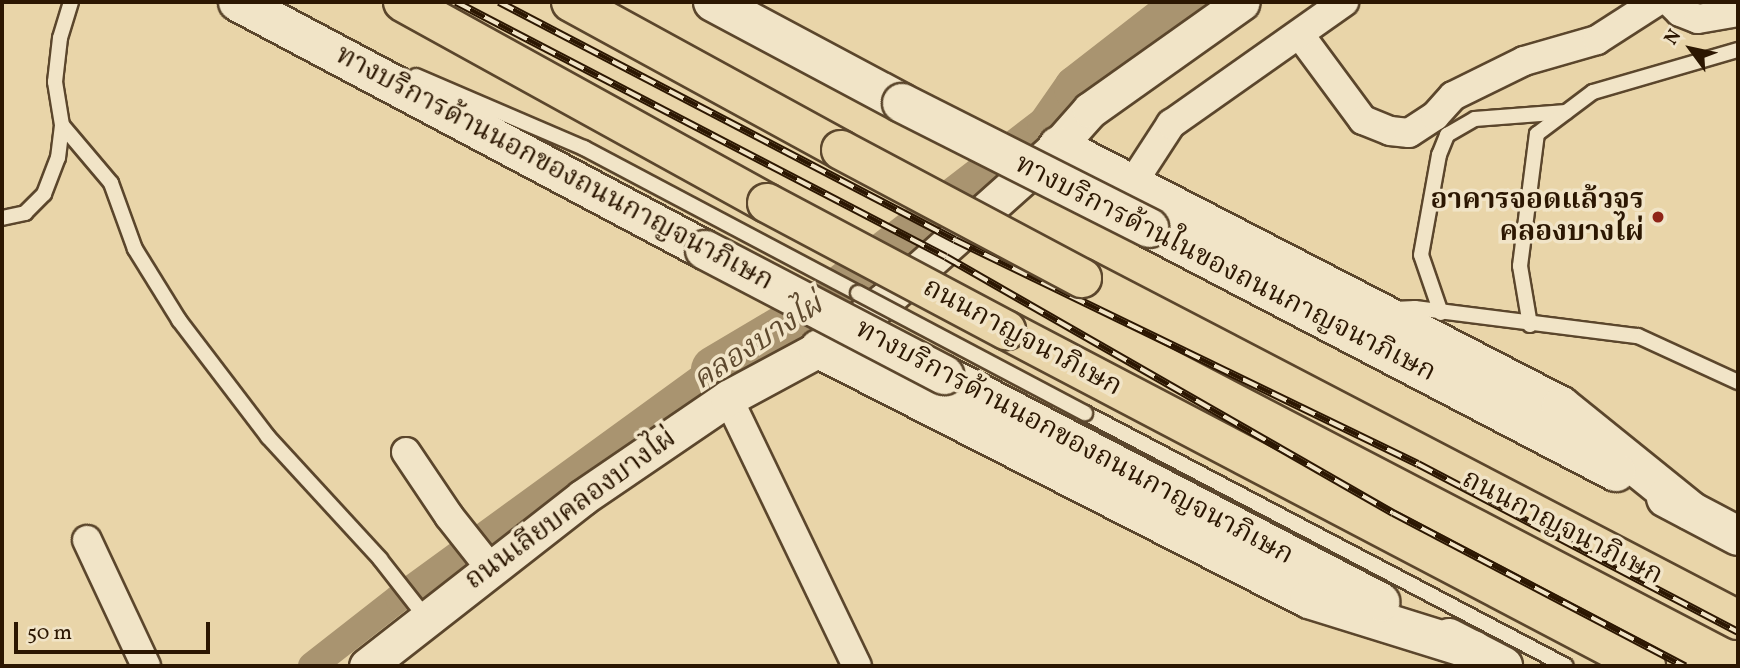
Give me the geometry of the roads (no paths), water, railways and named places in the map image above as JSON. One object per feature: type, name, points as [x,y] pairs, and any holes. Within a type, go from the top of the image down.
[{"type":"highway","name":"ถนนกาญจนาภิเษก","points":[[403,2],[767,203],[1646,666]]},
{"type":"highway","name":"ถนนกาญจนาภิเษก","points":[[571,2],[1082,278],[1738,620]]},
{"type":"main road","name":"ทางบริการด้านนอกของถนนกาญจนาภิเษก","points":[[238,2],[1488,660]]},
{"type":"main road","name":"ทางบริการด้านในของถนนกาญจนาภิเษก","points":[[713,2],[902,103],[1149,228],[1738,536]]},
{"type":"main road","points":[[1058,146],[1561,406],[1690,510]]},
{"type":"main road","points":[[819,349],[1309,599],[1488,660]]},
{"type":"street","name":"ถนนเลียบคลองบางไผ่","points":[[367,666],[422,612],[486,563],[727,398],[819,349],[884,301],[1058,146],[1090,110],[1242,2]]},
{"type":"street","points":[[1132,184],[1171,124],[1343,2]]},
{"type":"street","points":[[1300,35],[1363,120],[1390,131],[1409,133],[1438,127],[1453,96],[1524,61],[1597,40],[1656,2]]},
{"type":"street","points":[[1670,2],[1680,12],[1698,19],[1738,12]]},
{"type":"street","points":[[727,398],[857,666]]},
{"type":"street","points":[[406,452],[449,516],[486,563]]},
{"type":"street","points":[[87,540],[146,666]]},
{"type":"lane","points":[[2,218],[25,213],[44,194],[58,158],[62,125],[55,82],[60,38],[71,2]]},
{"type":"lane","points":[[244,2],[584,148],[1566,666]]},
{"type":"lane","points":[[1530,325],[1520,266],[1537,134],[1593,92],[1738,50]]},
{"type":"lane","points":[[1441,313],[1421,256],[1439,155],[1438,127],[1475,119],[1566,112]]},
{"type":"lane","points":[[62,125],[111,183],[135,249],[180,320],[268,437],[380,559],[422,612]]},
{"type":"lane","points":[[1375,310],[1415,308],[1530,325],[1638,336],[1738,382]]},
{"type":"waterway","name":"คลองบางไผ่","points":[[714,369],[810,312],[1050,127],[1077,88],[1188,2]]},
{"type":"waterway","name":"คลองบางไผ่","points":[[312,666],[399,598],[714,369]]},
{"type":"railway","points":[[456,2],[946,257],[1393,513],[1685,666]]},
{"type":"railway","points":[[499,2],[955,240],[1418,464],[1738,632]]},
{"type":"place","name":"อาคารจอดแล้วจร คลองบางไผ่","points":[[1658,217]]}]
